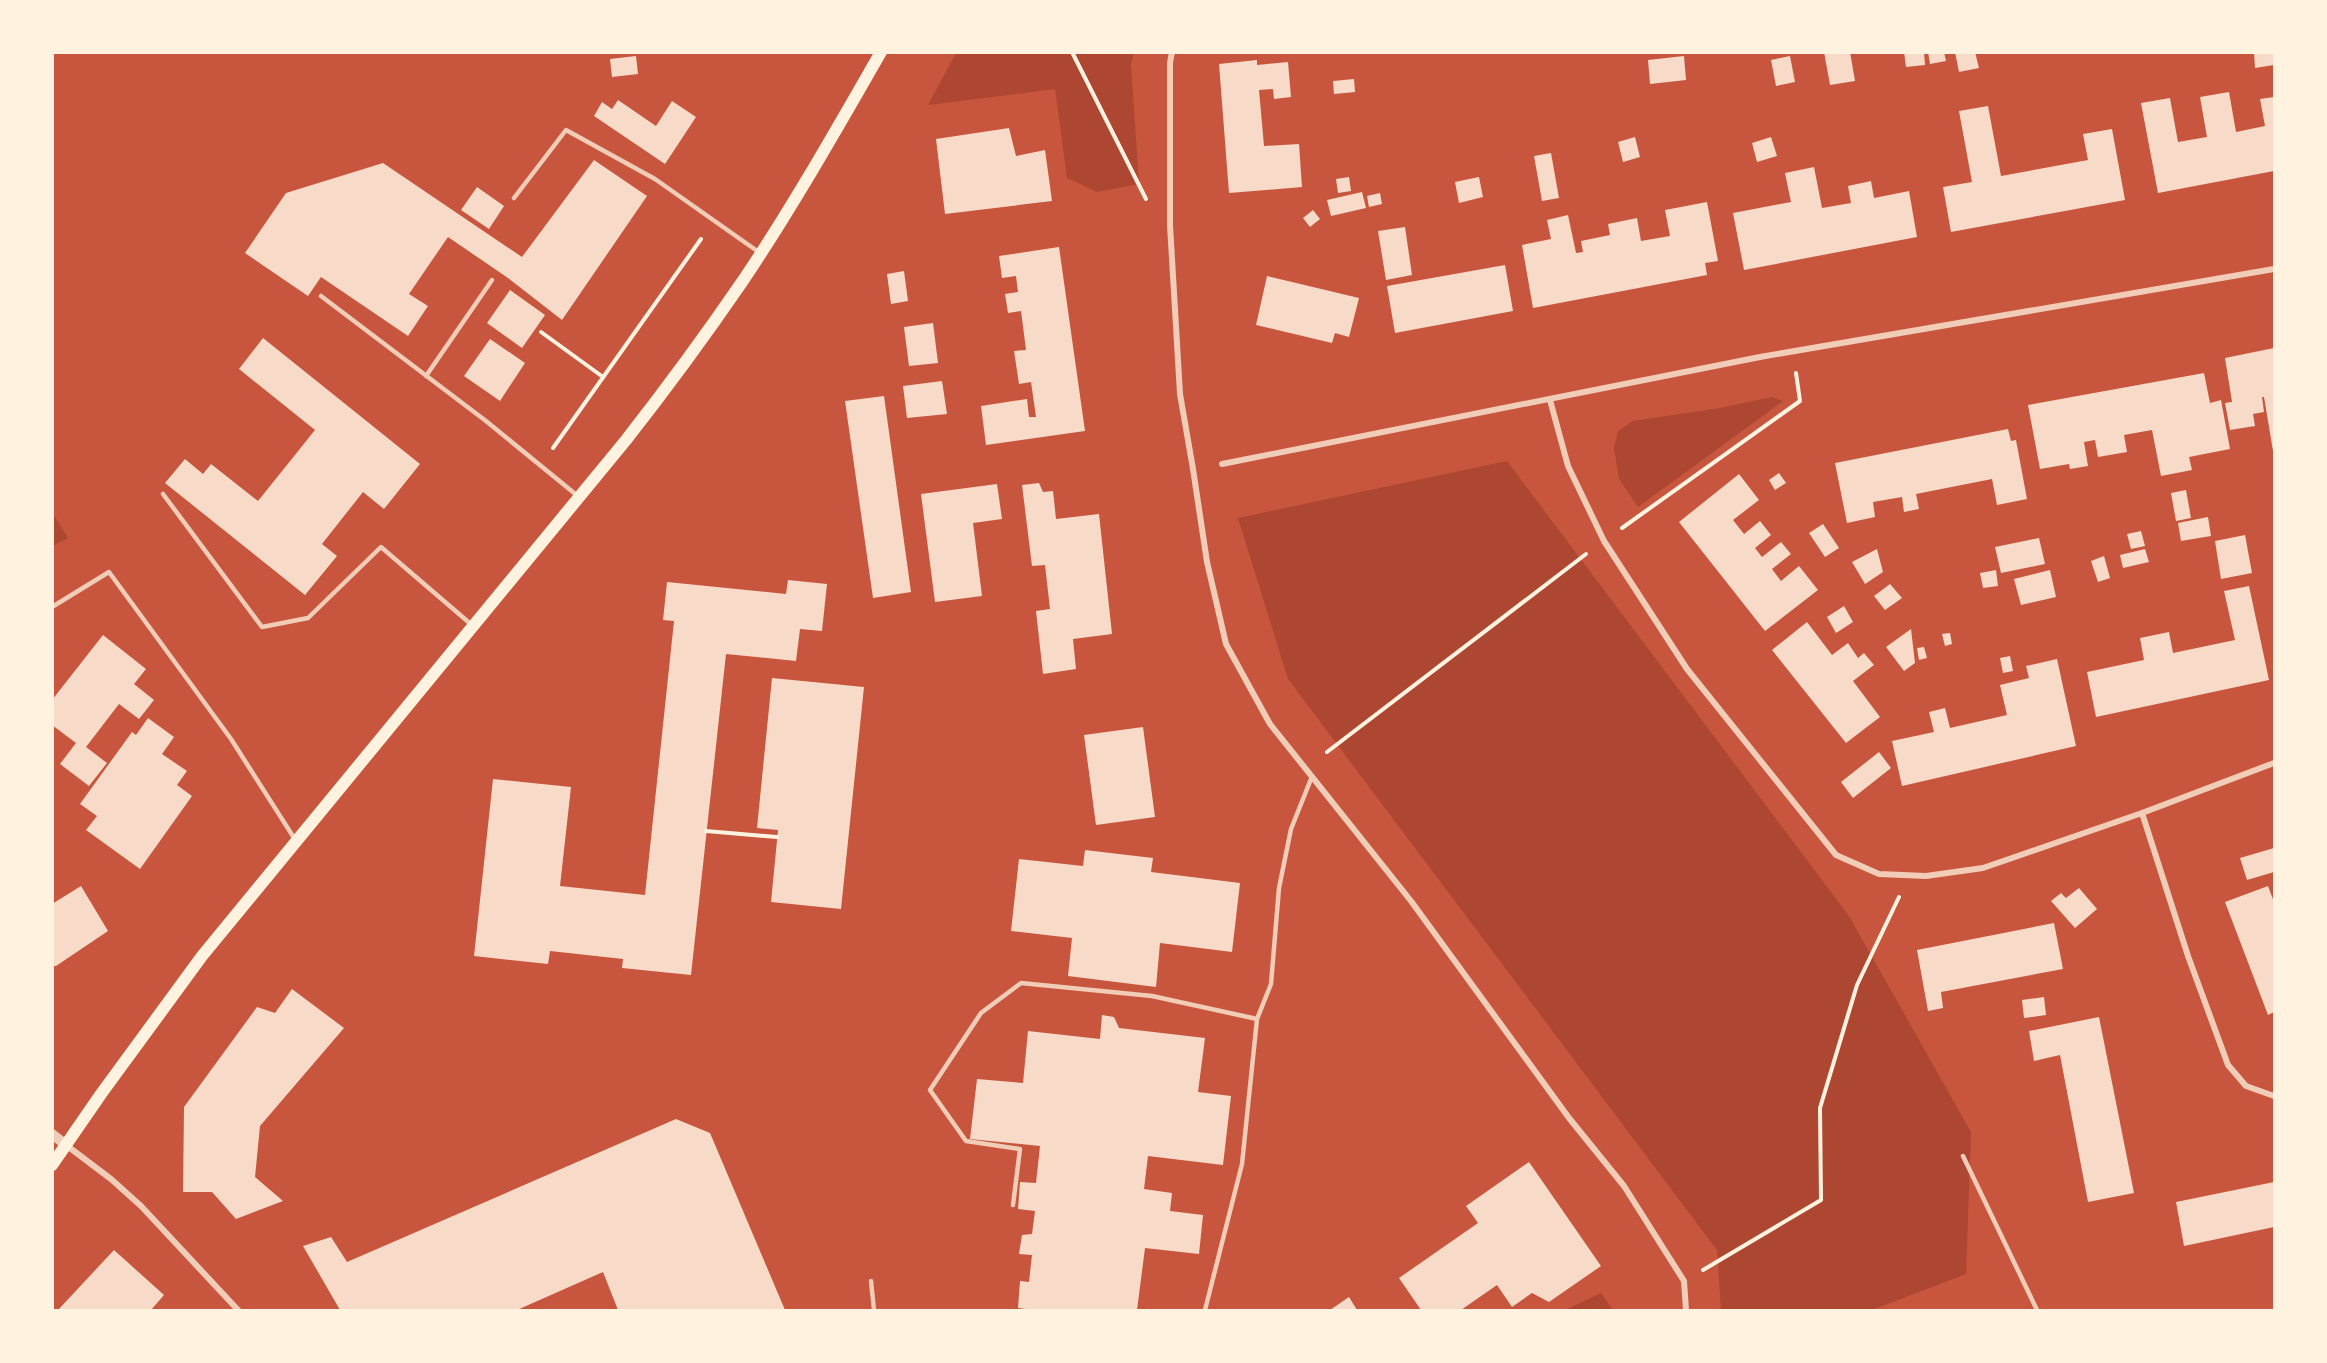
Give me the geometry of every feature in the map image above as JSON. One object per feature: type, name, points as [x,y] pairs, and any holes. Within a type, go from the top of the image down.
[{"type":"main road","points":[[52,1165],[202,956],[677,374],[760,253],[818,161],[881,52]]},
{"type":"street","points":[[1172,52],[1170,63],[1170,225],[1179,394],[1207,562],[1226,644],[1270,724],[1311,779],[1411,901],[1569,1118],[1624,1186],[1684,1281],[1686,1311]]},
{"type":"street","points":[[1222,464],[1760,357],[2274,269]]},
{"type":"street","points":[[1550,400],[1568,466],[1604,541],[1687,669],[1836,855],[1879,874],[1926,876],[1983,868],[2142,813],[2274,763]]},
{"type":"street","points":[[2142,813],[2188,956],[2228,1065],[2246,1086],[2274,1096]]},
{"type":"street","points":[[52,1134],[111,1179],[141,1206],[238,1311]]},
{"type":"lane","points":[[514,198],[566,130],[655,179],[760,253]]},
{"type":"lane","points":[[426,376],[492,280]]},
{"type":"lane","points":[[321,296],[579,496]]},
{"type":"lane","points":[[163,494],[262,627],[308,618],[381,547],[472,626]]},
{"type":"lane","points":[[52,607],[109,572],[231,739],[296,841]]},
{"type":"lane","points":[[1205,1311],[1242,1164],[1257,1019],[1271,984],[1279,888],[1291,829],[1311,779]]},
{"type":"lane","points":[[1013,1205],[1020,1149],[966,1141],[930,1090],[981,1013],[1021,983],[1152,996],[1257,1019]]},
{"type":"lane","points":[[1963,1156],[2037,1311]]},
{"type":"lane","points":[[871,1281],[874,1311]]},
{"type":"path","points":[[1072,52],[1149,205],[1170,225]]},
{"type":"path","points":[[540,465],[714,221]]},
{"type":"path","points":[[541,333],[603,377]]},
{"type":"path","points":[[1327,752],[1604,541],[1800,401],[1793,352]]},
{"type":"path","points":[[706,831],[777,837]]},
{"type":"path","points":[[1684,1281],[1821,1200],[1820,1108],[1857,985],[1882,937],[1909,875]]},
{"type":"shaded area","points":[[956,53],[1134,53],[1131,65],[1139,184],[1097,192],[1067,178],[1055,89],[928,105]]},
{"type":"shaded area","points":[[1772,397],[1783,401],[1638,507],[1619,479],[1614,448],[1618,431],[1633,421],[1720,408]]},
{"type":"shaded area","points":[[1507,461],[1849,916],[1971,1132],[1966,1274],[1872,1310],[1721,1310],[1717,1250],[1288,679],[1238,518]]},
{"type":"shaded area","points":[[52,512],[68,538],[53,546],[52,546]]},
{"type":"shaded area","points":[[1601,1293],[1613,1310],[1565,1310]]},
{"type":"building","points":[[1824,52],[1850,52],[1855,81],[1830,85]]},
{"type":"building","points":[[1904,52],[1924,52],[1925,65],[1906,67]]},
{"type":"building","points":[[1928,52],[1944,52],[1946,61],[1930,64]]},
{"type":"building","points":[[1955,52],[1975,52],[1979,68],[1959,72]]},
{"type":"building","points":[[2254,52],[2274,52],[2274,65],[2255,68]]},
{"type":"building","points":[[636,56],[638,74],[612,77],[610,59]]},
{"type":"building","points":[[1684,56],[1686,80],[1650,84],[1648,60]]},
{"type":"building","points":[[1790,56],[1795,82],[1776,86],[1771,60]]},
{"type":"building","points":[[1257,60],[1257,65],[1288,62],[1291,97],[1274,99],[1273,89],[1259,90],[1264,146],[1299,144],[1302,187],[1229,193],[1219,64]]},
{"type":"building","points":[[1354,79],[1355,92],[1334,94],[1333,81]]},
{"type":"building","points":[[2229,92],[2236,132],[2265,126],[2260,99],[2274,97],[2274,171],[2158,193],[2141,103],[2170,98],[2178,142],[2207,137],[2200,97]]},
{"type":"building","points":[[618,100],[656,126],[672,101],[696,117],[665,164],[594,116],[602,102],[612,109]]},
{"type":"building","points":[[1988,106],[2001,176],[2088,160],[2083,134],[2112,129],[2125,200],[1951,232],[1943,187],[1972,182],[1959,111]]},
{"type":"building","points":[[1009,128],[1016,156],[1045,150],[1052,201],[945,214],[936,139]]},
{"type":"building","points":[[1635,137],[1640,157],[1623,162],[1618,142]]},
{"type":"building","points":[[1771,137],[1777,156],[1757,162],[1752,143]]},
{"type":"building","points":[[1551,153],[1559,198],[1542,201],[1534,156]]},
{"type":"building","points":[[594,160],[647,196],[562,320],[508,278],[448,237],[409,294],[428,306],[408,336],[321,277],[308,296],[245,253],[286,193],[383,163],[522,257]]},
{"type":"building","points":[[1814,167],[1822,208],[1851,203],[1848,186],[1871,181],[1874,198],[1909,191],[1917,237],[1744,270],[1733,213],[1791,202],[1785,173]]},
{"type":"building","points":[[1349,177],[1351,191],[1338,193],[1336,179]]},
{"type":"building","points":[[1479,177],[1483,197],[1459,203],[1455,182]]},
{"type":"building","points":[[477,187],[504,206],[489,229],[461,210]]},
{"type":"building","points":[[1362,192],[1366,208],[1331,216],[1327,200]]},
{"type":"building","points":[[1380,193],[1382,204],[1369,207],[1367,196]]},
{"type":"building","points":[[1707,202],[1718,261],[1705,263],[1707,275],[1533,308],[1522,245],[1551,239],[1547,220],[1568,215],[1576,253],[1583,252],[1581,241],[1610,235],[1608,224],[1637,218],[1641,241],[1670,236],[1665,210]]},
{"type":"building","points":[[1313,210],[1320,219],[1310,227],[1303,218]]},
{"type":"building","points":[[1405,227],[1412,275],[1386,280],[1378,231]]},
{"type":"building","points":[[1059,247],[1085,431],[986,445],[981,406],[1027,399],[1029,417],[1036,417],[1031,382],[1019,384],[1014,351],[1026,350],[1021,311],[1008,313],[1005,294],[1018,292],[1016,276],[1002,278],[999,256]]},
{"type":"building","points":[[1505,265],[1513,311],[1395,333],[1387,286]]},
{"type":"building","points":[[904,271],[908,301],[891,304],[887,274]]},
{"type":"building","points":[[1267,276],[1359,298],[1349,337],[1335,333],[1332,343],[1256,325]]},
{"type":"building","points":[[510,290],[545,315],[522,348],[487,323]]},
{"type":"building","points":[[933,323],[938,363],[909,366],[904,327]]},
{"type":"building","points":[[263,338],[420,464],[384,509],[363,492],[322,544],[337,556],[305,595],[165,483],[185,459],[203,474],[211,464],[258,501],[315,430],[239,369]]},
{"type":"building","points":[[490,339],[525,363],[500,401],[464,376]]},
{"type":"building","points":[[2274,348],[2273,451],[2264,397],[2262,397],[2264,412],[2253,414],[2255,426],[2230,430],[2225,403],[2232,402],[2225,358]]},
{"type":"building","points":[[2204,373],[2210,403],[2221,400],[2230,449],[2189,457],[2192,470],[2161,476],[2152,430],[2124,435],[2127,452],[2098,457],[2095,440],[2084,442],[2088,466],[2070,469],[2069,464],[2040,469],[2028,405]]},
{"type":"building","points":[[942,381],[947,414],[907,418],[903,386]]},
{"type":"building","points":[[884,396],[911,592],[873,598],[845,401]]},
{"type":"building","points":[[2008,429],[2011,441],[2016,440],[2027,499],[1997,505],[1992,479],[1916,494],[1919,509],[1904,512],[1902,497],[1873,502],[1875,517],[1847,523],[1835,463]]},
{"type":"building","points":[[1779,473],[1786,483],[1775,490],[1769,480]]},
{"type":"building","points":[[1739,474],[1759,500],[1733,520],[1744,534],[1760,521],[1771,535],[1755,548],[1762,557],[1781,542],[1791,554],[1772,569],[1781,581],[1799,566],[1818,590],[1765,631],[1679,522]]},
{"type":"building","points":[[1039,483],[1043,492],[1053,491],[1056,519],[1099,514],[1112,634],[1073,639],[1076,669],[1043,674],[1036,611],[1050,609],[1045,565],[1032,566],[1022,485]]},
{"type":"building","points":[[997,484],[1002,519],[973,523],[982,596],[935,602],[921,494]]},
{"type":"building","points":[[2186,490],[2191,518],[2176,521],[2171,493]]},
{"type":"building","points":[[2208,517],[2211,536],[2181,541],[2178,523]]},
{"type":"building","points":[[1823,524],[1839,548],[1825,557],[1809,533]]},
{"type":"building","points":[[2141,531],[2145,546],[2131,549],[2127,534]]},
{"type":"building","points":[[2245,535],[2252,573],[2221,579],[2215,541]]},
{"type":"building","points":[[2039,538],[2045,564],[2001,573],[1995,547]]},
{"type":"building","points":[[1877,549],[1883,572],[1865,584],[1852,562]]},
{"type":"building","points":[[2145,549],[2149,562],[2123,568],[2120,555]]},
{"type":"building","points":[[2104,556],[2110,578],[2098,582],[2091,561]]},
{"type":"building","points":[[1996,570],[1998,586],[1983,588],[1980,573]]},
{"type":"building","points":[[2050,570],[2056,597],[2021,605],[2014,579]]},
{"type":"building","points":[[788,580],[827,584],[822,631],[800,629],[796,661],[726,654],[691,975],[622,968],[623,959],[550,951],[548,964],[474,956],[493,779],[571,787],[560,886],[645,895],[674,621],[663,620],[667,582],[786,594]]},
{"type":"building","points":[[1890,584],[1902,598],[1885,610],[1874,596]]},
{"type":"building","points":[[2249,586],[2269,680],[2096,717],[2087,672],[2144,660],[2140,638],[2169,632],[2173,653],[2235,640],[2224,591]]},
{"type":"building","points":[[1844,606],[1853,622],[1836,633],[1827,617]]},
{"type":"building","points":[[1807,622],[1832,655],[1848,643],[1858,658],[1864,653],[1874,665],[1853,681],[1880,717],[1846,743],[1772,650]]},
{"type":"building","points":[[1911,629],[1915,663],[1904,671],[1886,647]]},
{"type":"building","points":[[1950,633],[1952,644],[1945,646],[1942,634]]},
{"type":"building","points":[[103,635],[146,669],[134,684],[154,700],[139,719],[119,704],[86,747],[107,763],[89,786],[60,764],[76,743],[52,725],[52,700]]},
{"type":"building","points":[[1924,647],[1927,658],[1919,660],[1917,648]]},
{"type":"building","points":[[2010,656],[2013,671],[2003,673],[2000,658]]},
{"type":"building","points":[[2057,659],[2076,746],[1902,786],[1892,741],[1934,732],[1929,712],[1945,708],[1950,728],[2007,715],[2000,685],[2029,678],[2026,666]]},
{"type":"building","points":[[772,678],[864,687],[841,909],[771,902],[778,830],[757,828]]},
{"type":"building","points":[[148,718],[174,737],[162,754],[187,771],[177,785],[192,796],[140,869],[86,830],[97,816],[80,804],[132,732],[136,735]]},
{"type":"building","points":[[1143,727],[1155,817],[1096,825],[1084,735]]},
{"type":"building","points":[[1879,752],[1891,768],[1853,798],[1841,782]]},
{"type":"building","points":[[2274,848],[2274,872],[2247,880],[2240,858]]},
{"type":"building","points":[[1085,850],[1153,858],[1151,872],[1240,883],[1232,952],[1160,943],[1156,987],[1068,976],[1072,938],[1011,931],[1019,859],[1083,866]]},
{"type":"building","points":[[81,886],[108,931],[56,966],[52,966],[52,904]]},
{"type":"building","points":[[2268,886],[2274,902],[2274,1012],[2268,1015],[2225,902]]},
{"type":"building","points":[[2079,888],[2097,909],[2075,928],[2051,901],[2061,893],[2066,898]]},
{"type":"building","points":[[2054,923],[2063,969],[1941,992],[1943,1008],[1928,1011],[1917,950]]},
{"type":"building","points":[[292,989],[344,1028],[260,1126],[255,1177],[283,1201],[236,1219],[212,1192],[183,1192],[184,1107],[257,1007],[275,1013]]},
{"type":"building","points":[[2044,997],[2046,1015],[2024,1018],[2022,1000]]},
{"type":"building","points":[[1102,1015],[1114,1017],[1119,1028],[1205,1038],[1198,1092],[1231,1096],[1223,1165],[1148,1156],[1144,1189],[1172,1193],[1170,1211],[1203,1215],[1199,1254],[1145,1248],[1137,1310],[1026,1310],[1018,1308],[1020,1281],[1029,1282],[1032,1255],[1019,1254],[1022,1235],[1032,1234],[1035,1211],[1018,1209],[1020,1182],[1036,1183],[1040,1146],[970,1139],[977,1079],[1023,1083],[1028,1031],[1100,1039]]},
{"type":"building","points":[[2099,1017],[2134,1193],[2088,1202],[2060,1055],[2034,1061],[2029,1031]]},
{"type":"building","points":[[676,1119],[710,1133],[785,1310],[618,1310],[603,1272],[517,1310],[340,1310],[303,1246],[331,1237],[347,1262]]},
{"type":"building","points":[[1529,1162],[1601,1266],[1549,1302],[1532,1293],[1512,1307],[1497,1285],[1461,1310],[1421,1310],[1399,1278],[1478,1223],[1466,1206]]},
{"type":"building","points":[[2274,1182],[2274,1227],[2184,1246],[2176,1202]]},
{"type":"building","points":[[114,1250],[164,1295],[151,1310],[58,1310]]},
{"type":"building","points":[[1349,1297],[1357,1310],[1330,1310]]}]
